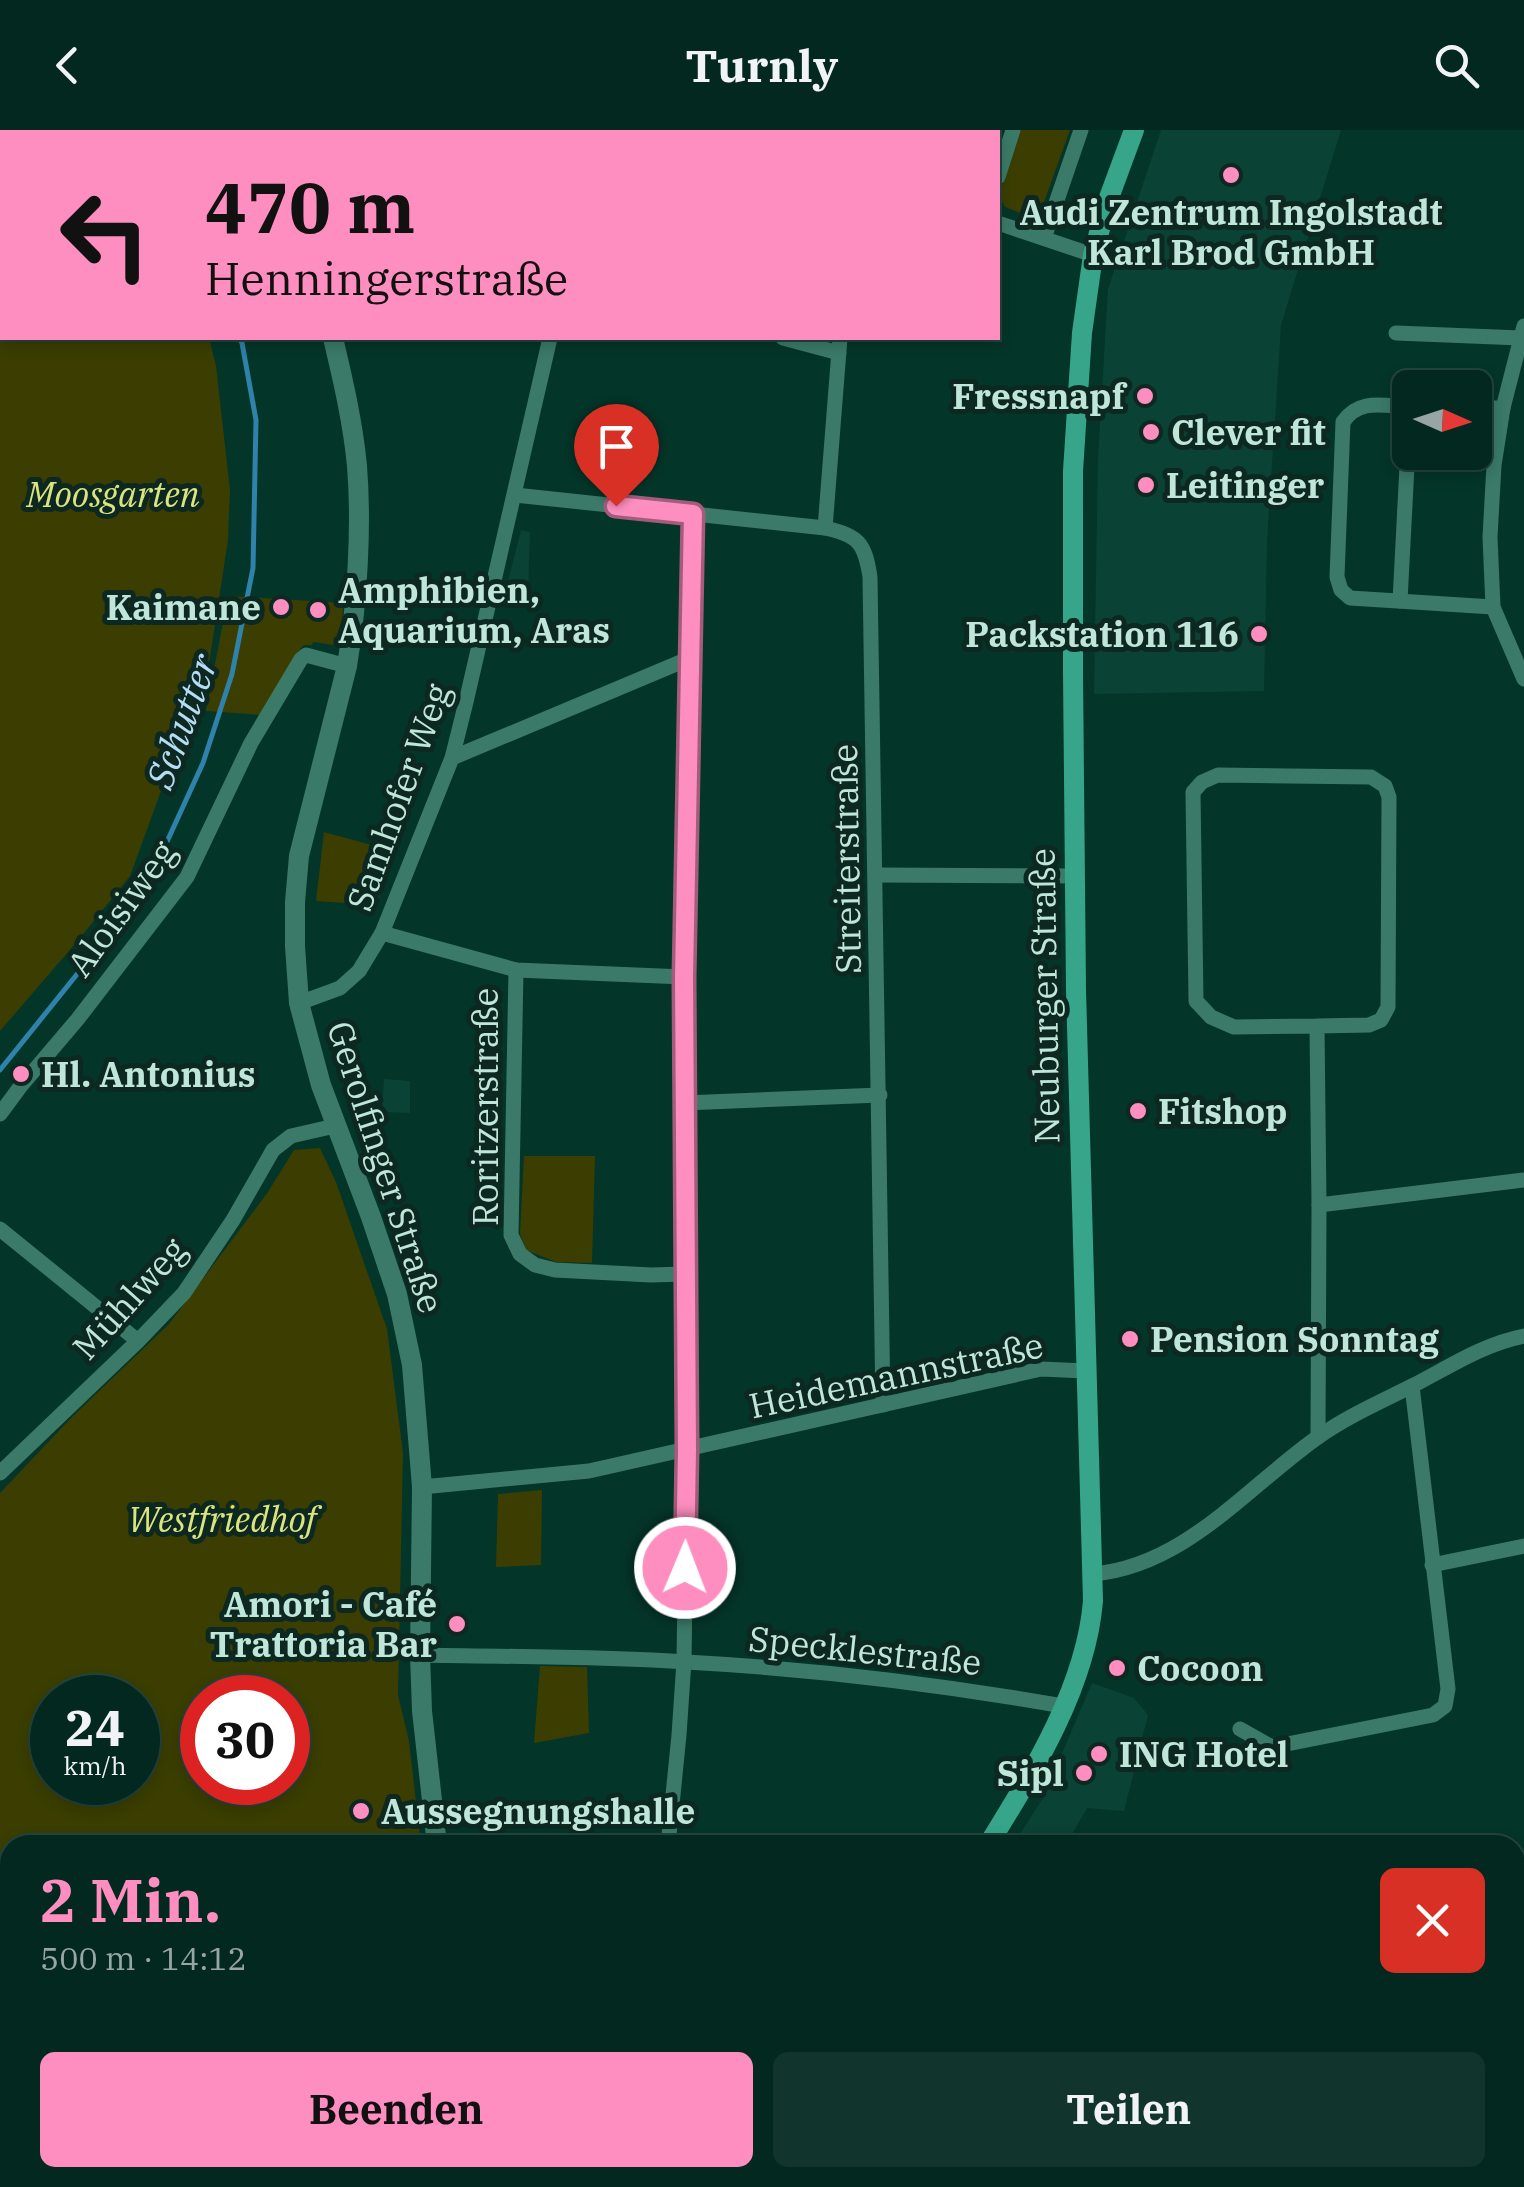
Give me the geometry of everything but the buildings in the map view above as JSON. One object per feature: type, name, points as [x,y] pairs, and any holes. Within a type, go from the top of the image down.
[{"type":"main road","name":"Neuburger Straße","points":[[994,1835],[1064,1706],[1091,1626],[1093,1574],[1074,876],[1073,472],[1082,333],[1093,255],[1134,130]]},
{"type":"street","points":[[1000,171],[1013,130]]},
{"type":"street","points":[[1044,238],[1080,130]]},
{"type":"street","points":[[1000,224],[1093,255]]},
{"type":"street","points":[[1396,333],[1523,332],[1503,408],[1494,465],[1490,537],[1493,607],[1524,678]]},
{"type":"street","name":"Gerolfinger Straße","points":[[333,340],[357,466],[351,642],[299,856],[295,946],[300,1003],[321,1085],[398,1294],[412,1365],[422,1488],[420,1654],[424,1740],[436,1835]]},
{"type":"street","name":"Samhofer Weg","points":[[300,1003],[340,988],[359,972],[382,933],[452,758],[550,340]]},
{"type":"street","points":[[515,495],[826,528],[839,345],[799,340]]},
{"type":"street","points":[[1392,407],[1360,406],[1351,410],[1343,422],[1337,578],[1342,590],[1350,598],[1493,607]]},
{"type":"street","points":[[1492,408],[1503,408]]},
{"type":"street","points":[[1400,601],[1407,470]]},
{"type":"street","points":[[669,1835],[684,1662],[687,1450],[684,977],[693,514]]},
{"type":"street","name":"Streiterstraße","points":[[826,528],[846,532],[858,540],[867,555],[870,578],[884,1406]]},
{"type":"street","name":"Aloisiweg","points":[[0,1114],[187,877],[251,743],[301,659],[306,655],[346,666]]},
{"type":"street","points":[[452,758],[688,659]]},
{"type":"street","points":[[1218,775],[1371,778],[1386,786],[1388,1007],[1381,1020],[1370,1025],[1317,1026],[1234,1027],[1211,1017],[1196,1001],[1193,792],[1202,782],[1218,775]]},
{"type":"street","points":[[876,876],[1074,876]]},
{"type":"street","points":[[382,933],[516,970],[684,977]]},
{"type":"street","name":"Roritzerstraße","points":[[516,970],[511,1235],[520,1254],[535,1265],[554,1270],[684,1274]]},
{"type":"street","points":[[1317,1026],[1318,1437]]},
{"type":"street","points":[[684,1103],[880,1095]]},
{"type":"street","name":"Mühlweg","points":[[1,1469],[184,1293],[233,1220],[273,1150],[291,1136],[335,1126]]},
{"type":"street","points":[[1320,1204],[1524,1180]]},
{"type":"street","points":[[0,1228],[138,1340]]},
{"type":"street","points":[[1093,1574],[1124,1569],[1169,1552],[1237,1504],[1318,1437],[1366,1407],[1468,1355],[1524,1336]]},
{"type":"street","name":"Heidemannstraße","points":[[422,1488],[589,1470],[1041,1369],[1086,1371]]},
{"type":"street","points":[[1240,1730],[1272,1747],[1433,1715],[1445,1706],[1448,1690],[1412,1386]]},
{"type":"street","points":[[1432,1565],[1524,1546]]},
{"type":"street","name":"Specklestraße","points":[[420,1654],[684,1662],[849,1674],[1064,1706]]},
{"type":"shaded area","points":[[1161,130],[1341,130],[1281,325],[1267,541],[1264,691],[1094,694],[1098,459],[1108,289]]},
{"type":"shaded area","points":[[521,530],[530,532],[528,594],[506,589]]},
{"type":"shaded area","points":[[384,1079],[410,1081],[410,1113],[382,1112]]},
{"type":"shaded area","points":[[1092,1683],[1134,1698],[1148,1715],[1124,1811],[1087,1808],[1072,1835],[1019,1835],[1043,1798]]},
{"type":"green space","points":[[1019,130],[1070,130],[1039,216],[1034,218],[1005,207],[1000,193]]},
{"type":"green space","name":"Moosgarten","points":[[0,340],[210,340],[230,490],[228,540],[210,657],[192,726],[165,780],[130,876],[0,1031]]},
{"type":"green space","points":[[228,596],[344,603],[339,642],[304,645],[262,715],[206,711]]},
{"type":"green space","points":[[324,832],[397,852],[376,905],[316,901]]},
{"type":"green space","name":"Westfriedhof","points":[[320,1148],[336,1182],[387,1329],[403,1453],[398,1695],[409,1741],[420,1835],[0,1835],[0,1493],[169,1324],[268,1192],[294,1150]]},
{"type":"green space","points":[[524,1156],[595,1156],[592,1263],[556,1262],[526,1250],[520,1234]]},
{"type":"green space","points":[[542,1490],[541,1565],[496,1567],[498,1494]]},
{"type":"green space","points":[[540,1666],[587,1667],[589,1733],[534,1743]]},
{"type":"waterway","name":"Schutter","points":[[0,1070],[119,922],[165,846],[203,763],[232,674],[253,568],[256,420],[240,340]]},
{"type":"place","name":"Audi Zentrum Ingolstadt Karl Brod GmbH","points":[[1231,175]]},
{"type":"place","name":"Fressnapf","points":[[1145,396]]},
{"type":"place","name":"Clever fit","points":[[1151,432]]},
{"type":"place","name":"Leitinger","points":[[1146,485]]},
{"type":"place","name":"Kaimane","points":[[281,607]]},
{"type":"place","name":"Amphibien, Aquarium, Aras","points":[[318,610]]},
{"type":"place","name":"Packstation 116","points":[[1259,634]]},
{"type":"place","name":"Hl. Antonius","points":[[21,1074]]},
{"type":"place","name":"Fitshop","points":[[1138,1111]]},
{"type":"place","name":"Pension Sonntag","points":[[1130,1339]]},
{"type":"place","name":"Amori - Café Trattoria Bar","points":[[457,1624]]},
{"type":"place","name":"Cocoon","points":[[1117,1668]]},
{"type":"place","name":"ING Hotel","points":[[1099,1754]]},
{"type":"place","name":"Sipl","points":[[1084,1773]]},
{"type":"place","name":"Aussegnungshalle","points":[[361,1811]]},
{"type":"route","points":[[616,506],[693,514],[684,977],[685,1568]]}]
